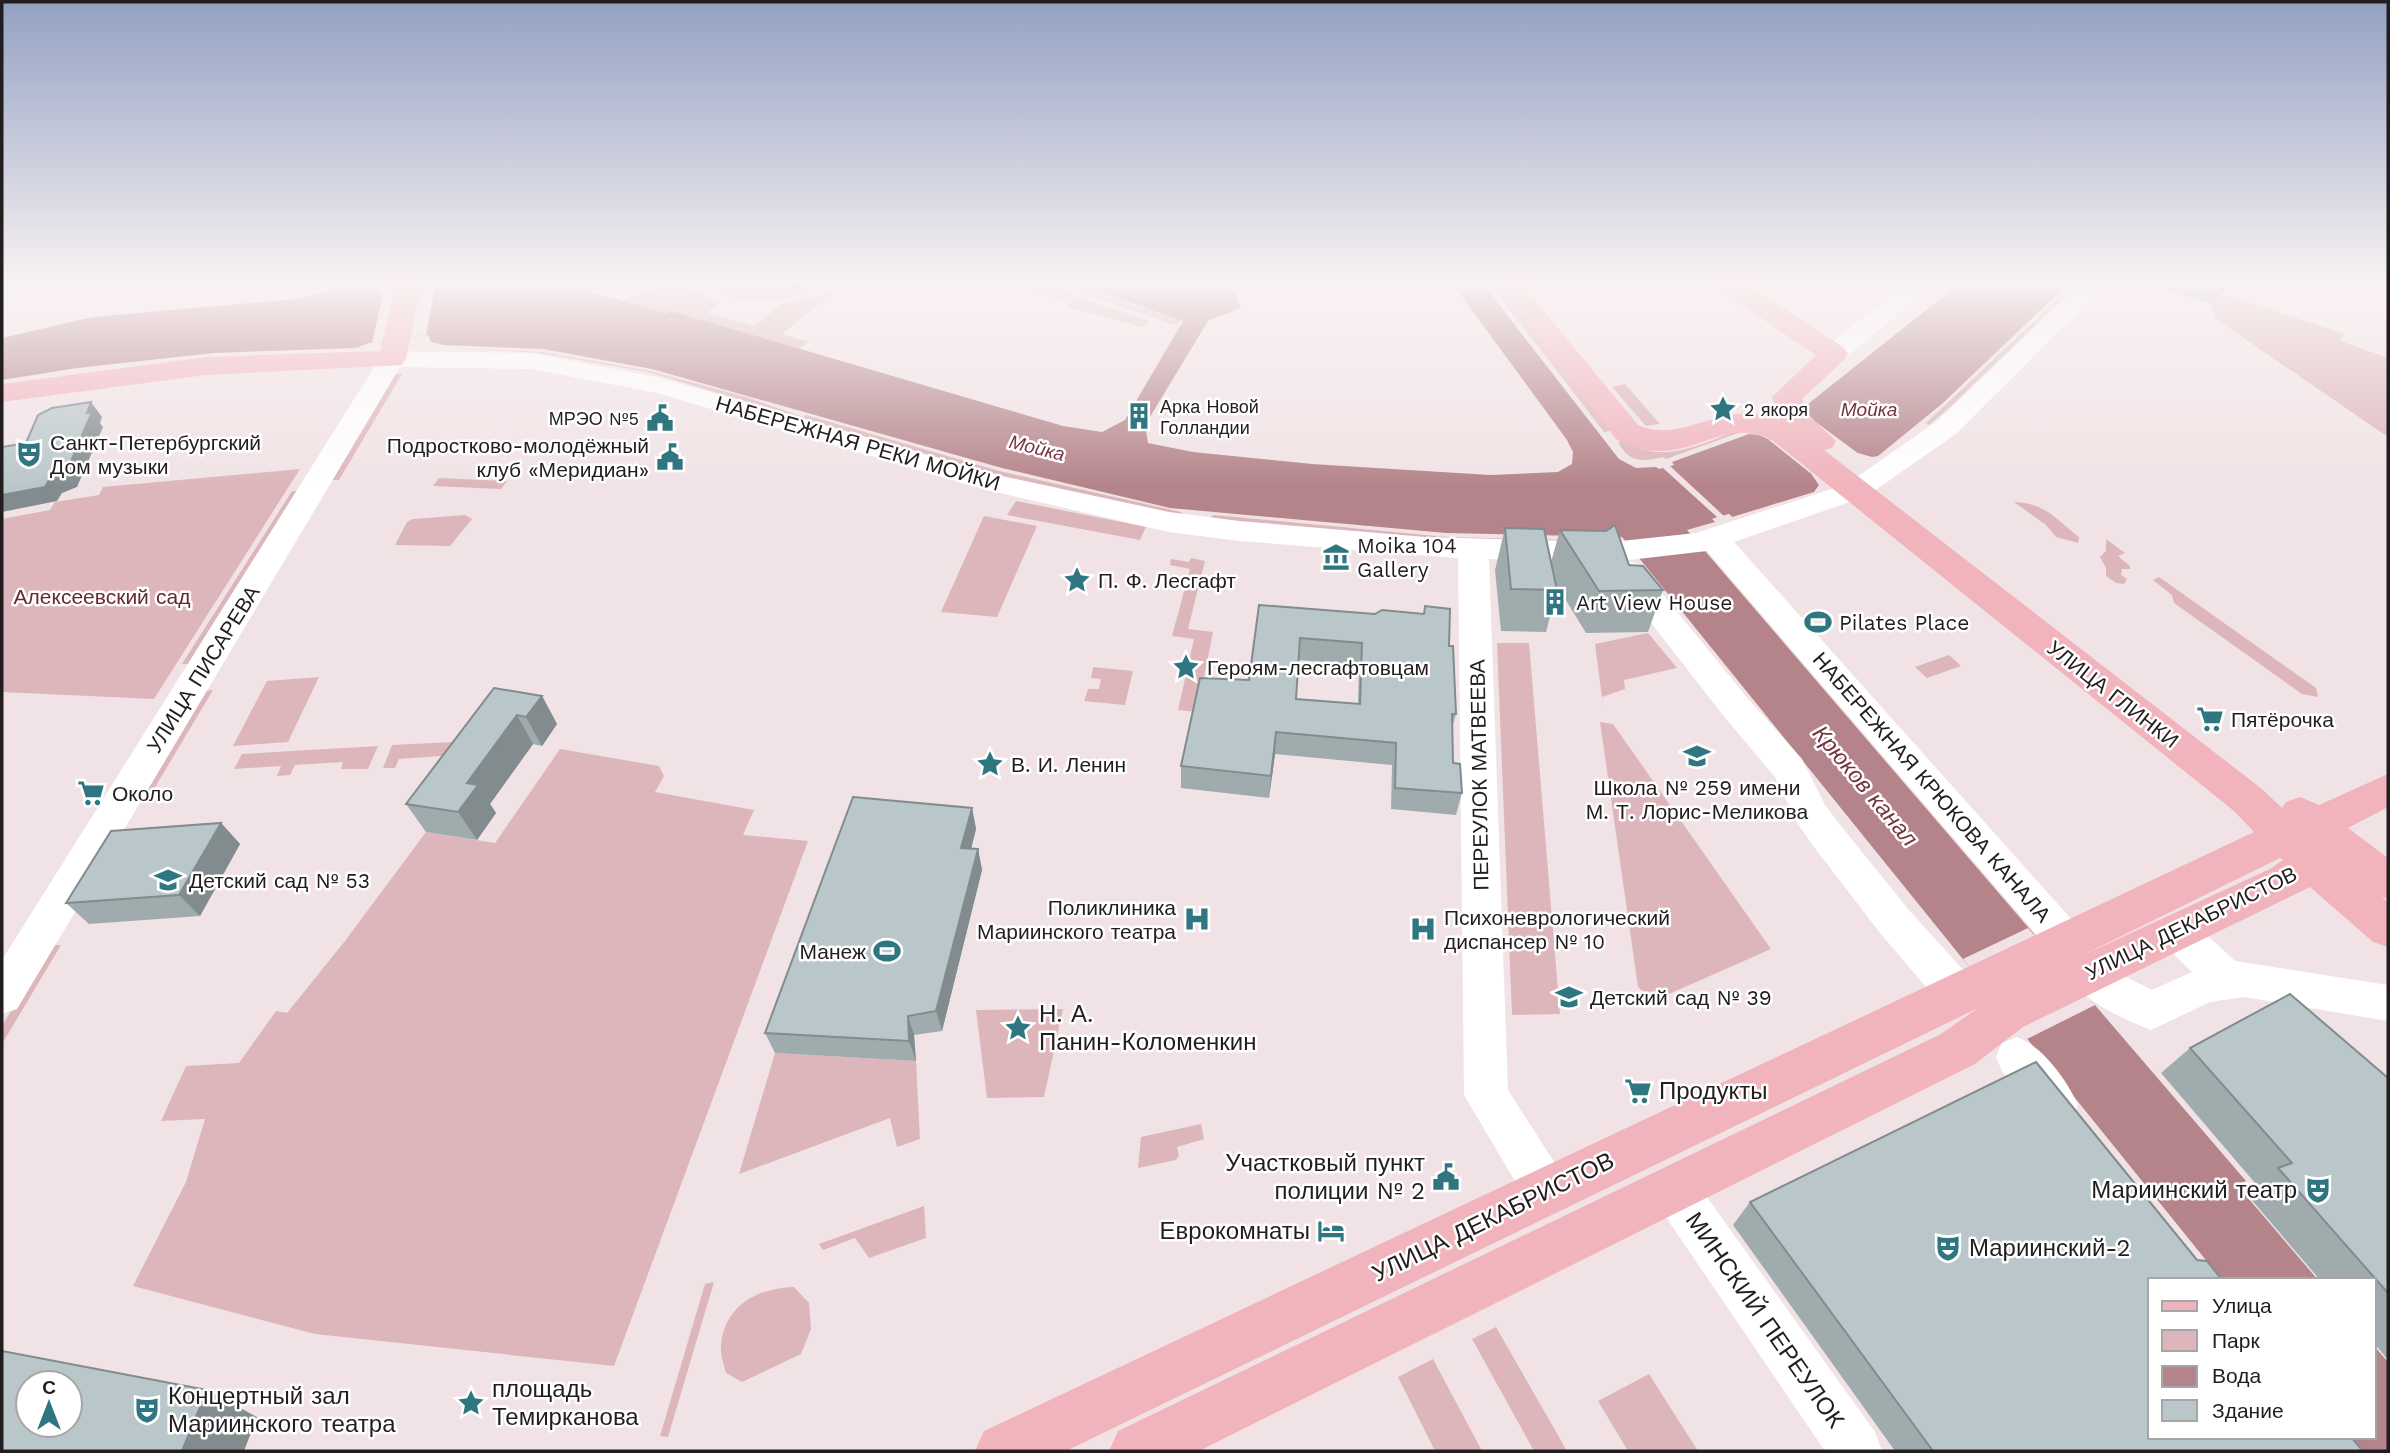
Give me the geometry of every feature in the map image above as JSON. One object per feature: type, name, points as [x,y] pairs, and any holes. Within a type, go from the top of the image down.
[{"type":"main road","name":"НАБЕРЕЖНАЯ РЕКИ МОЙКИ","points":[[2,393],[206,366],[375,351]]},
{"type":"main road","name":"УЛИЦА ГЛИНКИ","points":[[1561,351],[1627,432],[1641,439],[1670,441],[1747,420],[1792,425],[2248,800],[2304,841],[2388,929]]},
{"type":"main road","points":[[1792,425],[1787,397],[1834,354],[1829,351]]},
{"type":"main road","name":"УЛИЦА ДЕКАБРИСТОВ","points":[[2069,962],[2304,841],[2388,789]]},
{"type":"main road","name":"УЛИЦА ГЛИНКИ","points":[[2304,841],[2388,882]]},
{"type":"main road","name":"УЛИЦА ДЕКАБРИСТОВ","points":[[2069,962],[2178,933],[2285,881],[2304,841]]},
{"type":"main road","points":[[1138,1451],[1958,1049],[1991,1012],[2069,962]]},
{"type":"main road","name":"УЛИЦА ДЕКАБРИСТОВ","points":[[1004,1451],[1547,1192],[1991,1012]]},
{"type":"street","name":"УЛИЦА ПИСАРЕВА","points":[[2,996],[394,351]]},
{"type":"street","name":"НАБЕРЕЖНАЯ РЕКИ МОЙКИ","points":[[416,351],[532,361],[661,386],[997,484],[1170,522],[1239,531],[1473,550],[1622,551],[1706,540]]},
{"type":"street","points":[[1834,354],[1838,351]]},
{"type":"street","points":[[1706,540],[1830,502],[1851,475],[1947,427],[2025,351]]},
{"type":"street","name":"НАБЕРЕЖНАЯ КРЮКОВА КАНАЛА","points":[[1706,540],[2069,962],[2151,1011],[2209,982],[2226,979]]},
{"type":"street","name":"ПЕРЕУЛОК МАТВЕЕВА","points":[[1473,550],[1486,1095],[1547,1192]]},
{"type":"street","points":[[1622,551],[1738,710],[1789,769],[1811,814],[1894,922],[1991,1012],[2079,1134]]},
{"type":"street","points":[[2178,933],[2226,979],[2244,979],[2388,1003]]},
{"type":"street","points":[[2348,996],[2388,983]]},
{"type":"street","name":"МИНСКИЙ ПЕРЕУЛОК","points":[[1673,1188],[1856,1451]]},
{"type":"green space","points":[[503,351],[542,352],[650,371],[999,471],[1181,512],[1186,517],[995,476],[648,372],[540,353]]},
{"type":"green space","points":[[1541,351],[1552,351],[1614,430],[1604,432]]},
{"type":"green space","points":[[2003,351],[2008,351],[1951,406],[1929,425],[1926,423]]},
{"type":"green space","points":[[2262,351],[2368,351],[2388,358],[2388,437]]},
{"type":"green space","points":[[395,374],[402,374],[339,480],[332,480]]},
{"type":"green space","points":[[1625,384],[1660,424],[1646,426],[1612,387]]},
{"type":"green space","points":[[1741,429],[1744,431],[1666,459],[1636,459],[1627,454],[1618,442],[1623,440],[1638,448],[1668,452],[1696,446]]},
{"type":"green space","name":"Алексеевский сад","points":[[300,469],[154,699],[2,692],[2,519],[50,510],[55,502],[99,495],[103,487]]},
{"type":"green space","points":[[439,478],[507,481],[501,489],[433,486]]},
{"type":"green space","points":[[292,491],[299,491],[191,664],[182,664]]},
{"type":"green space","points":[[1016,501],[1146,527],[1140,540],[1007,515]]},
{"type":"green space","points":[[2014,502],[2034,505],[2050,513],[2079,537],[2078,543],[2056,537],[2046,525]]},
{"type":"green space","points":[[465,515],[472,519],[450,546],[395,545],[407,522],[413,519]]},
{"type":"green space","points":[[1214,515],[1447,537],[1611,541],[1447,541],[1207,519]]},
{"type":"green space","points":[[984,516],[1037,526],[997,617],[941,612]]},
{"type":"green space","points":[[2106,539],[2125,553],[2118,556],[2130,566],[2130,569],[2122,569],[2121,575],[2127,579],[2124,584],[2116,583],[2106,576],[2106,568],[2100,557],[2106,551]]},
{"type":"green space","points":[[1191,558],[1205,561],[1188,629],[1213,632],[1197,712],[1178,710],[1194,639],[1172,636],[1190,569],[1170,565],[1171,559],[1189,562]]},
{"type":"green space","points":[[2159,577],[2316,688],[2318,697],[2302,694],[2174,603],[2172,595],[2153,580]]},
{"type":"green space","points":[[1648,633],[1677,668],[1624,680],[1625,689],[1602,697],[1604,713],[1595,644]]},
{"type":"green space","points":[[1497,643],[1529,643],[1560,1014],[1512,1015]]},
{"type":"green space","points":[[1949,655],[1961,666],[1927,678],[1915,667]]},
{"type":"green space","points":[[1093,667],[1133,671],[1125,705],[1084,701],[1088,689],[1099,689],[1101,679],[1091,678]]},
{"type":"green space","points":[[319,677],[288,742],[233,746],[267,681]]},
{"type":"green space","points":[[213,690],[148,799],[139,800],[204,691]]},
{"type":"green space","points":[[1600,722],[1613,724],[1771,949],[1660,998],[1647,995],[1638,987]]},
{"type":"green space","points":[[494,740],[484,753],[399,759],[395,768],[383,768],[392,745]]},
{"type":"green space","points":[[378,746],[368,769],[341,769],[343,762],[295,765],[290,775],[277,776],[281,766],[234,769],[242,754]]},
{"type":"green space","points":[[560,749],[659,766],[664,776],[655,792],[754,810],[743,835],[808,841],[614,1366],[315,1334],[133,1286],[186,1182],[205,1119],[161,1121],[186,1066],[239,1063],[276,1011],[287,1013],[345,941],[426,832],[495,843]]},
{"type":"green space","points":[[51,945],[61,945],[2,1044],[2,1026]]},
{"type":"green space","points":[[1063,1009],[1044,1097],[987,1098],[976,1010]]},
{"type":"green space","points":[[775,1053],[916,1061],[920,1139],[897,1147],[890,1118],[739,1174]]},
{"type":"green space","points":[[1201,1124],[1204,1139],[1177,1147],[1179,1156],[1176,1160],[1138,1168],[1141,1137]]},
{"type":"green space","points":[[924,1206],[926,1238],[869,1258],[855,1238],[823,1250],[819,1244]]},
{"type":"green space","points":[[714,1282],[668,1437],[660,1436],[705,1284]]},
{"type":"green space","points":[[794,1287],[809,1303],[811,1329],[801,1354],[742,1382],[726,1373],[721,1346],[728,1320],[745,1302],[755,1296],[780,1288]]},
{"type":"green space","points":[[1496,1327],[1567,1451],[1534,1451],[1472,1339]]},
{"type":"green space","points":[[1433,1359],[1482,1451],[1435,1451],[1398,1377]]},
{"type":"green space","points":[[1649,1374],[1698,1451],[1628,1451],[1598,1401]]},
{"type":"water","points":[[2,351],[276,351],[214,353],[77,368],[2,380]]},
{"type":"water","points":[[553,351],[807,351],[1063,426],[1102,432],[1125,420],[1166,351],[1190,351],[1145,425],[1148,443],[1193,452],[1312,464],[1490,475],[1558,472],[1572,464],[1573,452],[1567,440],[1502,351],[1535,351],[1619,459],[1636,468],[1659,469],[1749,434],[1770,440],[1814,420],[1805,411],[1808,404],[1875,351],[1998,351],[1943,403],[1878,456],[1858,453],[1812,475],[1819,485],[1814,492],[1732,517],[1729,514],[1712,519],[1715,522],[1687,530],[2246,1181],[2237,1185],[2316,1278],[2220,1278],[1622,537],[1446,533],[1170,508],[1002,468],[652,369]]},
{"type":"water","points":[[2376,1348],[2388,1362],[2388,1451],[2360,1451],[2351,1439],[2376,1439]]},
{"type":"pier","points":[[1813,420],[1859,454],[1814,476],[1769,440]]},
{"type":"pier","points":[[1670,461],[1673,465],[1670,466],[1724,516],[1729,514],[1732,517],[1716,522],[1713,519],[1717,517],[1663,468],[1655,466]]},
{"type":"pier","points":[[2028,928],[2095,1005],[2027,1039],[1963,959]]},
{"type":"building","points":[[91,402],[87,413],[92,412],[66,473],[50,478],[45,487],[2,495],[2,447],[26,443],[38,415],[52,408]]},
{"type":"building","points":[[1615,525],[1629,565],[1643,566],[1663,590],[1599,591],[1560,530],[1606,531]]},
{"type":"building","points":[[1505,528],[1544,529],[1557,590],[1511,589]]},
{"type":"building","points":[[1259,605],[1375,614],[1382,610],[1424,614],[1425,606],[1450,609],[1449,646],[1453,646],[1456,714],[1452,714],[1453,763],[1460,764],[1462,793],[1395,788],[1396,743],[1276,732],[1271,776],[1181,766],[1200,678],[1249,680]],"holes":[[[1300,638],[1362,643],[1360,704],[1296,699]]]},
{"type":"building","points":[[494,688],[542,696],[526,717],[517,715],[467,783],[478,785],[458,812],[406,804]]},
{"type":"building","name":"Манеж","points":[[853,797],[972,808],[961,848],[978,849],[936,1011],[908,1016],[909,1041],[765,1033]]},
{"type":"building","points":[[221,823],[179,895],[66,903],[111,831]]},
{"type":"building","name":"Мариинский театр","points":[[2290,994],[2388,1078],[2388,1293],[2278,1168],[2292,1163],[2190,1048]]},
{"type":"building","name":"Мариинский-2","points":[[2036,1062],[2197,1260],[2207,1261],[2220,1278],[2148,1278],[2148,1439],[2353,1439],[2363,1451],[1933,1451],[1750,1202]]},
{"type":"building","name":"Концертный зал Мариинского театра","points":[[2,1351],[207,1390],[182,1451],[2,1451]]},
{"type":"place","name":"2 якоря","points":[[1723,409]]},
{"type":"place","name":"Арка Новой Голландии","points":[[1139,416]]},
{"type":"place","name":"МРЭО №5","points":[[660,418]]},
{"type":"place","name":"Санкт-Петербургский Дом музыки","points":[[29,454]]},
{"type":"place","name":"Подростково-молодёжный клуб «Меридиан»","points":[[670,457]]},
{"type":"place","name":"Moika 104 Gallery","points":[[1336,557]]},
{"type":"place","name":"П. Ф. Лесгафт","points":[[1077,580]]},
{"type":"place","name":"Art View House","points":[[1555,602]]},
{"type":"place","name":"Pilates Place","points":[[1818,622]]},
{"type":"place","name":"Героям-лесгафтовцам","points":[[1186,667]]},
{"type":"place","name":"Пятёрочка","points":[[2210,719]]},
{"type":"place","name":"Школа № 259 имени М. Т. Лорис-Меликова","points":[[1697,756]]},
{"type":"place","name":"В. И. Ленин","points":[[990,764]]},
{"type":"place","name":"Около","points":[[91,793]]},
{"type":"place","name":"Детский сад № 53","points":[[168,880]]},
{"type":"place","name":"Поликлиника Мариинского театра","points":[[1197,919]]},
{"type":"place","name":"Психоневрологический диспансер № 10","points":[[1423,929]]},
{"type":"place","name":"Манеж","points":[[887,951]]},
{"type":"place","name":"Детский сад № 39","points":[[1569,997]]},
{"type":"place","name":"Н. А. Панин-Коломенкин","points":[[1018,1028]]},
{"type":"place","name":"Продукты","points":[[1638,1091]]},
{"type":"place","name":"Участковый пункт полиции № 2","points":[[1446,1177]]},
{"type":"place","name":"Мариинский театр","points":[[2318,1190]]},
{"type":"place","name":"Еврокомнаты","points":[[1331,1231]]},
{"type":"place","name":"Мариинский-2","points":[[1948,1248]]},
{"type":"place","name":"площадь Темирканова","points":[[471,1403]]},
{"type":"place","name":"Концертный зал Мариинского театра","points":[[147,1410]]},
{"type":"water label","name":"Мойка","points":[[1869,409]]},
{"type":"water label","name":"Мойка","points":[[1037,448]]},
{"type":"water label","name":"Крюков канал","points":[[1865,786]]}]
